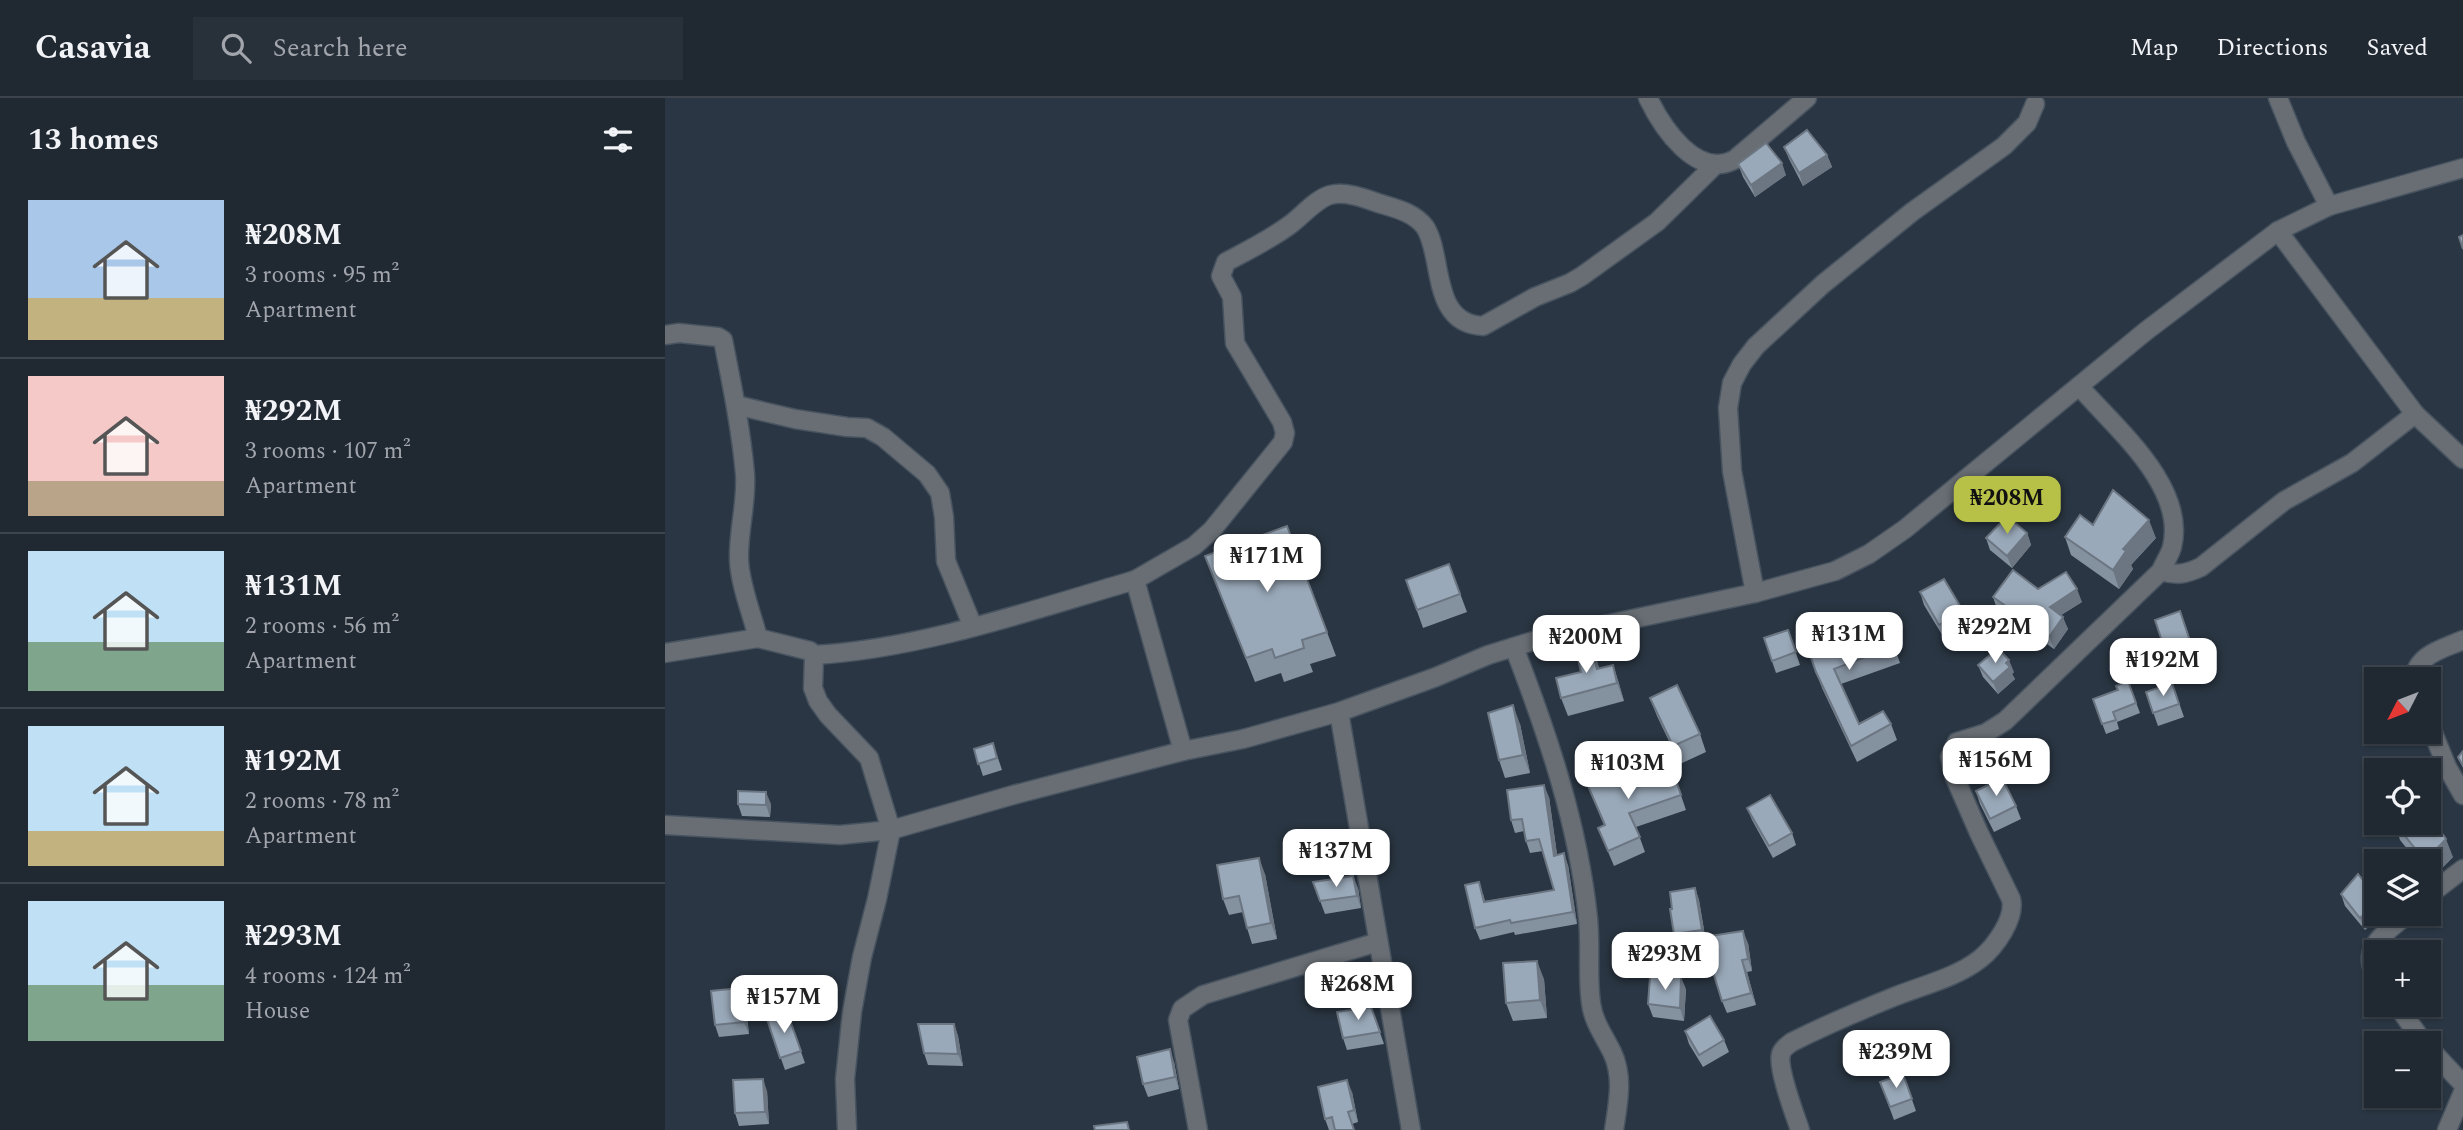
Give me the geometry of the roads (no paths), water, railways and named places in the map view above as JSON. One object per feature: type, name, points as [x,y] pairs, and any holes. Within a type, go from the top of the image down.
[{"type":"street","points":[[1648,98],[1673,136],[1689,153],[1714,166],[1723,166],[1734,160],[1807,98]]},
{"type":"street","points":[[2279,98],[2295,142],[2329,206]]},
{"type":"street","points":[[1755,593],[1732,471],[1728,408],[1732,383],[1742,364],[1756,346],[1823,284],[1912,212],[2004,146],[2027,123],[2037,100]]},
{"type":"street","points":[[665,653],[758,638],[804,649],[814,655],[849,653],[973,627],[1135,580],[1194,546],[1212,530],[1283,442],[1285,433],[1282,422],[1235,343],[1232,298],[1221,276],[1222,268],[1226,262],[1266,241],[1329,195],[1363,198],[1409,213],[1425,227],[1442,293],[1461,318],[1473,326],[1483,326],[1535,297],[1582,276],[1657,222],[1714,166]]},
{"type":"street","points":[[665,825],[840,835],[891,830],[1013,795],[1183,751],[1243,739],[1339,712],[1543,638],[1755,593],[1835,571],[1869,554],[1905,529],[2146,331],[2278,231],[2329,206],[2463,168]]},
{"type":"street","points":[[2278,231],[2415,414],[2463,459]]},
{"type":"street","points":[[665,335],[679,333],[721,337],[736,405],[745,476],[739,564],[758,638]]},
{"type":"street","points":[[1800,1130],[1781,1066],[1781,1053],[1785,1047],[1855,1012],[1966,968],[1983,957],[2011,915],[2011,899],[1955,778],[1949,757],[1952,749],[1957,742],[1986,733],[2005,721],[2161,571],[2172,547],[2172,508],[2166,493],[2140,455],[2079,386]]},
{"type":"street","points":[[736,405],[795,419],[867,428],[883,437],[927,474],[935,483],[943,504],[946,561],[973,627]]},
{"type":"street","points":[[2161,571],[2181,574],[2201,568],[2284,500],[2352,463],[2415,414]]},
{"type":"street","points":[[1135,580],[1183,751]]},
{"type":"street","points":[[2417,667],[2424,657],[2463,640]]},
{"type":"street","points":[[1514,647],[1570,813],[1588,919],[1591,1006],[1612,1054],[1619,1078],[1613,1130]]},
{"type":"street","points":[[814,655],[813,688],[818,701],[869,758],[891,830],[852,1012],[845,1079],[847,1130]]},
{"type":"street","points":[[1339,712],[1411,1130]]},
{"type":"street","points":[[2438,744],[2463,795]]},
{"type":"street","points":[[2441,886],[2463,869]]},
{"type":"street","points":[[2379,940],[2395,926]]},
{"type":"street","points":[[1198,1130],[1178,1020],[1182,1009],[1203,995],[1378,942]]},
{"type":"street","points":[[2441,1061],[2463,1084]]},
{"type":"street","points":[[2447,1130],[2463,1092]]}]
